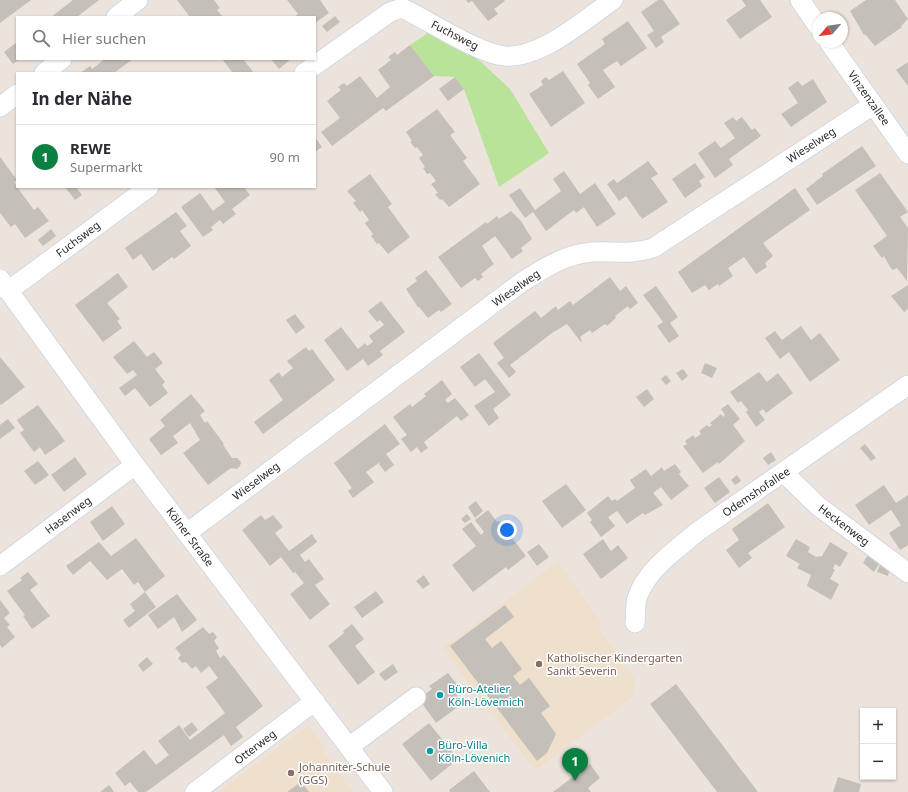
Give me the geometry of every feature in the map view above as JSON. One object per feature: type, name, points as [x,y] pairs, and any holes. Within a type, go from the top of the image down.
[{"type":"street","points":[[117,16],[138,0]]},
{"type":"street","name":"Fuchsweg","points":[[305,72],[402,4],[483,50],[504,56],[525,53],[551,43],[613,0]]},
{"type":"street","points":[[800,0],[812,17]]},
{"type":"street","name":"Vinzenzallee","points":[[834,48],[908,154]]},
{"type":"street","points":[[45,72],[61,60]]},
{"type":"street","points":[[0,107],[16,95]]},
{"type":"street","name":"Wieselweg","points":[[187,533],[528,278],[555,261],[590,252],[638,253],[652,248],[873,105]]},
{"type":"street","name":"Fuchsweg","points":[[4,285],[148,188]]},
{"type":"street","name":"Kölner Straße","points":[[4,285],[135,464],[383,792]]},
{"type":"street","name":"Odemshofallee","points":[[635,623],[637,600],[646,579],[669,556],[697,532],[908,385]]},
{"type":"street","name":"Hasenweg","points":[[0,566],[135,464]]},
{"type":"street","name":"Heckenweg","points":[[784,472],[818,506],[908,573]]},
{"type":"street","points":[[349,747],[416,697]]},
{"type":"street","name":"Otterweg","points":[[195,792],[314,702]]},
{"type":"shaded area","name":"Katholischer Kindergarten Sankt Severin","points":[[558,561],[601,622],[600,630],[635,679],[634,696],[535,771],[442,649]]},
{"type":"shaded area","name":"Johanniter-Schule (GGS)","points":[[308,725],[324,746],[325,754],[353,792],[218,792]]},
{"type":"green space","points":[[431,31],[480,61],[510,89],[549,153],[499,187],[464,89],[455,77],[434,76],[410,45]]},
{"type":"building","points":[[0,0],[31,0],[0,23]]},
{"type":"building","points":[[73,0],[99,0],[78,16],[52,16]]},
{"type":"building","points":[[177,0],[214,0],[220,8],[217,10],[222,16],[189,16]]},
{"type":"building","points":[[287,0],[320,0],[329,13],[316,22],[316,16],[295,16],[298,14]]},
{"type":"building","points":[[466,0],[505,1],[494,9],[498,14],[488,21],[472,1],[468,3]]},
{"type":"building","points":[[658,0],[663,0],[680,24],[661,37],[664,42],[656,48],[647,35],[654,31],[641,12]]},
{"type":"building","points":[[742,0],[760,0],[772,17],[740,39],[726,20],[746,6]]},
{"type":"building","points":[[866,0],[895,0],[908,19],[901,26],[902,27],[875,46],[865,34],[864,35],[850,11]]},
{"type":"building","points":[[335,16],[340,22],[327,32],[322,26]]},
{"type":"building","points":[[628,21],[647,48],[621,66],[617,61],[603,70],[615,87],[598,99],[588,85],[590,83],[577,64],[605,44],[602,39]]},
{"type":"building","points":[[16,43],[16,60],[19,60],[13,64],[4,52]]},
{"type":"building","points":[[410,45],[434,76],[386,111],[383,108],[332,146],[321,132],[340,118],[327,101],[341,90],[338,87],[344,83],[347,86],[360,76],[377,98],[390,87],[378,70],[391,60],[388,57],[395,52],[397,55]]},
{"type":"building","points":[[104,60],[132,60],[115,72],[81,72],[90,66],[92,69]]},
{"type":"building","points":[[223,60],[244,60],[253,72],[232,72]]},
{"type":"building","points":[[272,60],[290,60],[279,69]]},
{"type":"building","points":[[908,62],[908,86],[896,70]]},
{"type":"building","points":[[563,71],[585,103],[551,127],[529,94],[543,85],[541,81],[546,77],[549,80]]},
{"type":"building","points":[[455,77],[464,89],[448,101],[439,89]]},
{"type":"building","points":[[813,79],[827,102],[791,127],[781,114],[798,103],[788,88],[798,81],[802,86]]},
{"type":"building","points":[[437,109],[455,132],[450,135],[467,158],[463,161],[480,184],[449,207],[435,194],[438,193],[431,184],[436,181],[430,173],[427,174],[423,168],[425,167],[419,158],[423,155],[417,147],[415,148],[410,142],[412,141],[406,132]]},
{"type":"building","points":[[733,117],[736,121],[742,117],[752,130],[755,128],[761,136],[729,159],[733,165],[715,178],[698,153],[715,141],[721,148],[735,138],[724,123]]},
{"type":"building","points":[[316,138],[322,147],[316,151]]},
{"type":"building","points":[[862,146],[876,166],[817,205],[806,189],[823,176],[822,174]]},
{"type":"building","points":[[0,157],[16,179],[14,182],[16,188],[18,188],[34,210],[38,207],[49,221],[25,238],[15,224],[11,227],[0,213]]},
{"type":"building","points":[[648,161],[658,174],[651,178],[668,202],[642,219],[626,196],[619,201],[607,184],[614,179],[617,183]]},
{"type":"building","points":[[695,163],[705,177],[699,181],[702,186],[685,198],[672,179]]},
{"type":"building","points":[[564,171],[580,194],[595,183],[616,214],[597,227],[584,207],[576,213],[574,210],[546,231],[533,212],[525,218],[509,195],[520,188],[535,210],[561,191],[553,179]]},
{"type":"building","points":[[880,173],[908,212],[900,217],[908,228],[907,281],[897,268],[893,270],[890,267],[884,256],[882,258],[873,246],[887,236],[855,190]]},
{"type":"building","points":[[370,174],[392,204],[388,207],[410,237],[388,254],[371,236],[373,234],[365,223],[369,220],[362,210],[360,212],[356,207],[353,203],[356,201],[347,191]]},
{"type":"building","points":[[66,188],[77,188],[82,195],[75,200]]},
{"type":"building","points":[[215,188],[245,188],[250,195],[232,209],[236,214],[223,224],[220,220],[211,227],[213,230],[203,237],[181,207],[200,193],[213,211],[225,202]]},
{"type":"building","points":[[795,188],[810,210],[763,243],[773,256],[765,263],[767,267],[756,274],[744,257],[728,268],[733,276],[719,286],[718,284],[709,290],[705,285],[692,293],[678,272]]},
{"type":"building","points":[[511,211],[521,221],[532,239],[521,248],[523,251],[512,259],[495,236],[482,246],[494,264],[481,274],[483,277],[478,281],[475,278],[461,288],[438,257],[486,222],[487,224],[497,216],[499,219]]},
{"type":"building","points":[[176,212],[187,226],[180,231],[191,246],[174,259],[172,257],[153,271],[141,254],[133,260],[125,248]]},
{"type":"building","points":[[51,229],[56,236],[43,246],[38,240]]},
{"type":"building","points":[[426,270],[452,304],[441,312],[439,310],[428,318],[418,307],[406,289],[417,281],[415,278]]},
{"type":"building","points":[[118,273],[128,287],[107,303],[120,319],[117,321],[122,328],[103,342],[75,305]]},
{"type":"building","points":[[610,277],[620,291],[626,286],[638,303],[630,309],[628,306],[615,316],[616,318],[607,326],[605,324],[592,333],[590,330],[580,337],[581,342],[567,324],[552,333],[510,365],[516,372],[509,378],[497,363],[504,358],[493,343],[535,311],[541,318],[556,306],[558,310],[570,301],[573,305]]},
{"type":"building","points":[[908,285],[908,309],[904,312],[891,296]]},
{"type":"building","points":[[656,286],[678,317],[670,323],[679,336],[669,343],[657,326],[663,322],[643,295]]},
{"type":"building","points":[[381,301],[405,332],[380,351],[383,355],[368,366],[363,359],[347,371],[324,340],[341,327],[358,349],[365,343],[367,346],[373,342],[369,336],[384,325],[380,320],[377,322],[368,311]]},
{"type":"building","points":[[295,314],[305,327],[296,334],[286,320]]},
{"type":"building","points":[[801,326],[811,340],[820,333],[840,360],[810,382],[789,352],[780,359],[765,338],[775,331],[782,340]]},
{"type":"building","points":[[134,341],[147,357],[154,352],[163,363],[155,369],[165,382],[162,385],[168,393],[150,407],[135,388],[125,396],[119,388],[137,375],[133,370],[127,374],[113,357]]},
{"type":"building","points":[[306,347],[309,351],[312,349],[335,380],[263,434],[254,422],[283,400],[269,380],[279,372],[282,377],[293,368],[287,361]]},
{"type":"building","points":[[479,353],[511,395],[493,409],[499,418],[489,426],[474,406],[495,392],[485,379],[475,387],[460,367]]},
{"type":"building","points":[[0,357],[25,387],[1,405],[0,404]]},
{"type":"building","points":[[705,363],[717,368],[712,378],[701,373]]},
{"type":"building","points":[[683,369],[688,376],[682,381],[676,373]]},
{"type":"building","points":[[759,372],[767,382],[778,373],[793,393],[766,413],[763,409],[759,412],[765,420],[756,427],[746,412],[748,410],[741,401],[738,403],[730,392]]},
{"type":"building","points":[[666,375],[671,381],[666,385],[661,379]]},
{"type":"building","points":[[442,380],[452,394],[445,400],[448,403],[455,398],[469,415],[461,421],[457,416],[424,442],[428,448],[421,453],[417,447],[411,452],[401,439],[407,435],[393,417],[410,404],[412,407],[426,396],[424,394]]},
{"type":"building","points":[[647,389],[654,399],[644,407],[636,397]]},
{"type":"building","points":[[191,394],[205,411],[200,415],[205,423],[207,421],[224,444],[223,445],[232,458],[237,458],[241,462],[237,469],[231,468],[208,485],[183,453],[200,440],[190,423],[173,436],[178,443],[161,455],[149,439],[165,426],[160,420]]},
{"type":"building","points":[[728,404],[740,419],[733,425],[745,441],[719,464],[718,462],[703,473],[683,446],[687,444],[685,441],[693,435],[695,438],[701,434],[699,431],[707,425],[709,427],[712,425],[710,423],[721,414],[723,417],[725,415],[721,409]]},
{"type":"building","points":[[38,405],[65,441],[45,455],[40,447],[34,452],[20,433],[24,430],[17,420]]},
{"type":"building","points":[[8,419],[15,428],[0,439],[0,425]]},
{"type":"building","points":[[385,424],[400,444],[386,454],[394,465],[385,472],[379,464],[380,462],[366,472],[374,482],[353,498],[348,491],[352,488],[334,463]]},
{"type":"building","points":[[865,444],[876,458],[871,461],[860,448]]},
{"type":"building","points":[[771,452],[776,460],[768,465],[763,458]]},
{"type":"building","points":[[75,457],[87,474],[64,492],[51,475]]},
{"type":"building","points":[[38,461],[49,475],[35,485],[24,471]]},
{"type":"building","points":[[675,464],[681,472],[679,474],[689,486],[671,500],[661,487],[653,493],[663,505],[645,515],[643,513],[627,524],[617,511],[608,517],[615,526],[601,537],[590,522],[592,520],[587,513],[608,496],[612,501],[615,499],[617,501],[635,488],[630,480],[646,469],[651,476],[662,467],[664,471]]},
{"type":"building","points":[[737,475],[741,481],[735,485],[731,480]]},
{"type":"building","points":[[719,477],[730,492],[715,503],[704,488]]},
{"type":"building","points":[[566,484],[586,510],[562,528],[542,501]]},
{"type":"building","points":[[884,485],[896,503],[908,495],[908,545],[900,550],[889,533],[901,525],[891,510],[869,525],[855,505]]},
{"type":"building","points":[[476,501],[483,511],[475,518],[468,507]]},
{"type":"building","points":[[768,503],[785,527],[748,553],[752,558],[739,568],[726,550],[739,540],[732,529]]},
{"type":"building","points":[[112,506],[125,524],[103,541],[90,522]]},
{"type":"building","points":[[488,510],[497,522],[499,521],[526,556],[508,570],[506,567],[473,592],[452,565],[476,546],[462,529],[471,522],[481,535],[484,532],[475,520]]},
{"type":"building","points":[[467,514],[471,519],[465,523],[461,519]]},
{"type":"building","points":[[261,515],[265,520],[273,515],[283,527],[275,533],[289,551],[312,534],[317,542],[300,555],[305,562],[309,559],[324,579],[315,585],[330,604],[310,620],[290,594],[304,583],[295,572],[293,573],[281,557],[270,566],[242,530]]},
{"type":"building","points":[[136,538],[165,576],[145,592],[138,582],[134,585],[122,569],[107,580],[90,561],[73,575],[66,566],[99,542],[111,556]]},
{"type":"building","points":[[603,539],[611,551],[618,545],[628,558],[601,579],[583,554]]},
{"type":"building","points":[[796,539],[810,547],[808,552],[816,557],[822,556],[830,542],[848,553],[840,567],[835,564],[833,569],[835,570],[830,579],[839,584],[831,600],[807,586],[811,575],[797,568],[800,564],[786,556]]},
{"type":"building","points":[[539,544],[549,557],[537,566],[527,552]]},
{"type":"building","points":[[868,555],[880,563],[874,572],[863,563]]},
{"type":"building","points":[[881,562],[890,568],[888,576],[877,572]]},
{"type":"building","points":[[28,572],[38,584],[30,590],[50,616],[32,629],[23,616],[25,615],[7,591],[22,580],[20,578]]},
{"type":"building","points":[[424,575],[430,584],[423,589],[416,581]]},
{"type":"building","points":[[376,591],[384,602],[362,618],[354,607]]},
{"type":"building","points":[[145,592],[156,607],[129,628],[123,620],[135,611],[130,604]]},
{"type":"building","points":[[177,594],[197,620],[182,632],[174,617],[158,629],[148,615]]},
{"type":"building","points":[[0,600],[10,613],[4,618],[10,625],[7,627],[15,637],[2,648],[0,645]]},
{"type":"building","points":[[505,605],[514,617],[485,639],[492,648],[501,641],[522,669],[513,676],[520,685],[529,678],[550,706],[541,713],[556,734],[547,753],[537,761],[450,646]]},
{"type":"building","points":[[352,624],[364,639],[355,646],[375,672],[358,685],[328,646],[344,633],[343,631]]},
{"type":"building","points":[[203,627],[209,634],[213,632],[217,637],[214,641],[219,648],[216,651],[220,658],[224,655],[263,706],[236,727],[243,737],[231,746],[224,735],[146,792],[138,792],[130,782],[125,786],[115,773],[144,750],[156,765],[169,755],[158,741],[179,725],[190,740],[225,713],[206,687],[218,678],[209,666],[201,673],[196,666],[192,669],[186,662],[182,663],[178,658],[181,655],[175,648]]},
{"type":"building","points":[[147,657],[153,664],[143,672],[138,665]]},
{"type":"building","points":[[393,664],[398,672],[385,681],[379,674]]},
{"type":"building","name":"Büro-Atelier Köln-Lövemich","points":[[448,673],[459,687],[454,691],[463,703],[436,723],[419,699],[432,689],[429,686]]},
{"type":"building","points":[[676,684],[758,792],[717,792],[650,704]]},
{"type":"building","points":[[192,722],[198,730],[189,737],[183,729]]},
{"type":"building","name":"Büro-Villa Köln-Lövenich","points":[[429,723],[458,759],[431,781],[402,744]]},
{"type":"building","points":[[590,764],[600,778],[588,788],[591,792],[553,792]]},
{"type":"building","points":[[474,771],[490,792],[450,792],[449,790]]},
{"type":"building","points":[[838,777],[861,784],[859,792],[833,792]]},
{"type":"building","points":[[301,782],[309,792],[287,792]]},
{"type":"building","points":[[109,785],[114,792],[100,792]]},
{"type":"place","name":"Katholischer Kindergarten Sankt Severin","points":[[539,664]]},
{"type":"place","name":"Büro-Atelier Köln-Lövemich","points":[[440,695]]},
{"type":"place","name":"Büro-Villa Köln-Lövenich","points":[[430,751]]},
{"type":"place","name":"Johanniter-Schule (GGS)","points":[[291,773]]},
{"type":"place","name":"REWE","points":[[575,781]]}]
